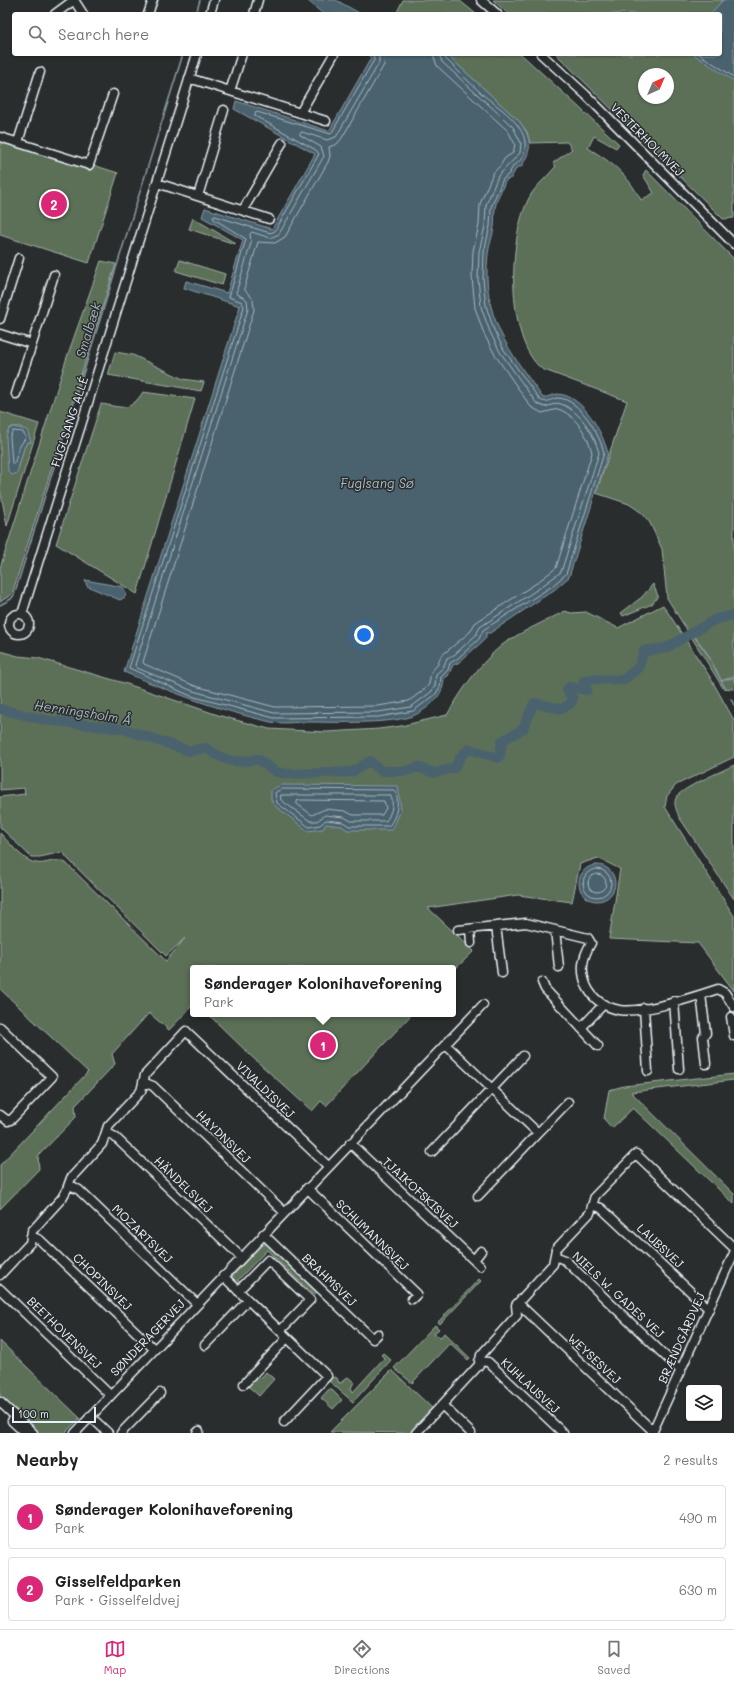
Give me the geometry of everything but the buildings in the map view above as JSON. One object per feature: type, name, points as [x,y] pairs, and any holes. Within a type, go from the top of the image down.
[{"type":"street","points":[[57,12],[74,0],[82,12]]},
{"type":"street","points":[[149,12],[153,0]]},
{"type":"street","points":[[211,12],[214,0]]},
{"type":"street","points":[[255,12],[258,0]]},
{"type":"street","points":[[481,0],[495,12]]},
{"type":"street","name":"FUGLSANG ALLÉ","points":[[22,614],[196,56]]},
{"type":"street","points":[[230,92],[241,56]]},
{"type":"street","points":[[300,113],[333,56]]},
{"type":"street","name":"VESTERHOLMVEJ","points":[[543,56],[586,95],[734,244]]},
{"type":"street","points":[[18,142],[40,72]]},
{"type":"street","points":[[190,78],[230,92],[326,121]]},
{"type":"street","points":[[0,137],[90,165],[113,94]]},
{"type":"street","points":[[198,196],[224,110]]},
{"type":"street","points":[[243,210],[282,143]]},
{"type":"street","points":[[157,183],[269,219]]},
{"type":"street","points":[[0,319],[18,258]]},
{"type":"street","points":[[16,394],[54,275]]},
{"type":"street","points":[[0,334],[32,344]]},
{"type":"street","points":[[458,930],[526,923],[584,936],[591,941],[583,960],[583,977],[589,991],[603,1005],[619,1010],[644,1008],[722,990],[734,1008]]},
{"type":"street","points":[[496,926],[502,973]]},
{"type":"street","points":[[470,929],[471,943]]},
{"type":"street","points":[[555,930],[559,967]]},
{"type":"street","points":[[542,982],[545,989],[598,1046]]},
{"type":"street","points":[[701,995],[706,1033],[703,1037],[706,1064]]},
{"type":"street","points":[[674,1001],[679,1069]]},
{"type":"street","name":"SØNDERAGERVEJ","points":[[75,1433],[241,1257],[483,1005]]},
{"type":"street","points":[[581,1028],[603,1005]]},
{"type":"street","points":[[644,1008],[648,1071]]},
{"type":"street","points":[[731,1017],[734,1036]]},
{"type":"street","points":[[0,1027],[52,1077],[12,1119],[8,1121],[0,1115]]},
{"type":"street","name":"VIVALDISVEJ","points":[[143,1082],[145,1076],[186,1031],[328,1166]]},
{"type":"street","points":[[446,1045],[538,1133]]},
{"type":"street","points":[[432,1152],[522,1056]]},
{"type":"street","points":[[0,1275],[30,1243],[32,1231],[62,1198],[71,1178],[102,1144],[108,1126],[141,1091],[143,1082]]},
{"type":"street","name":"HAYDNSVEJ","points":[[143,1082],[153,1086],[284,1212]]},
{"type":"street","points":[[478,1196],[568,1102]]},
{"type":"street","name":"HÄNDELSVEJ","points":[[106,1132],[115,1137],[241,1257]]},
{"type":"street","name":"TJAIKOFSKISVEJ","points":[[350,1143],[480,1266]]},
{"type":"street","points":[[416,1433],[443,1406],[479,1365],[481,1355],[517,1314],[516,1305],[553,1264],[556,1249],[590,1213],[595,1196],[636,1154],[734,1248]]},
{"type":"street","name":"MOZARTSVEJ","points":[[69,1184],[79,1190],[197,1304]]},
{"type":"street","name":"SCHUMANNSVEJ","points":[[307,1188],[417,1294],[412,1299]]},
{"type":"street","name":"LAUBSVEJ","points":[[592,1205],[601,1208],[709,1309]]},
{"type":"street","name":"BRAHMSVEJ","points":[[263,1234],[374,1339],[378,1334]]},
{"type":"street","name":"CHOPINSVEJ","points":[[31,1236],[40,1240],[154,1349]]},
{"type":"street","points":[[474,1260],[481,1251]]},
{"type":"street","name":"BRÆNDGÅRDVEJ","points":[[653,1432],[734,1253]]},
{"type":"street","name":"NIELS W. GADES VEJ","points":[[555,1256],[565,1260],[681,1371]]},
{"type":"street","points":[[238,1291],[268,1260],[310,1300],[280,1331]]},
{"type":"street","points":[[223,1276],[327,1376],[284,1422]]},
{"type":"street","name":"BEETHOVENSVEJ","points":[[0,1289],[110,1395]]},
{"type":"street","points":[[206,1345],[248,1300]]},
{"type":"street","name":"WEYSESVEJ","points":[[518,1303],[653,1432]]},
{"type":"street","points":[[244,1384],[287,1338]]},
{"type":"street","name":"KUHLAUSVEJ","points":[[479,1361],[488,1362],[563,1433]]},
{"type":"street","points":[[120,1433],[160,1393]]},
{"type":"street","points":[[0,1402],[33,1433]]},
{"type":"street","points":[[443,1406],[472,1433]]},
{"type":"street","points":[[0,1409],[25,1433]]},
{"type":"street","points":[[90,1416],[108,1433]]},
{"type":"green space","points":[[403,0],[459,0],[474,12],[397,12]]},
{"type":"green space","points":[[493,0],[734,0],[734,218],[723,219],[558,56],[722,56],[722,12],[506,12]]},
{"type":"green space","points":[[448,56],[523,56],[619,144],[616,148],[594,136],[588,148],[619,170],[636,191],[641,200],[654,193],[643,175],[646,170],[734,259],[734,689],[723,688],[667,598],[662,549],[650,523],[642,513],[629,504],[596,493],[627,401],[542,369],[530,355],[521,335],[516,311],[514,258],[518,232],[524,210],[537,186],[556,166],[553,163],[572,149],[567,142],[530,143],[527,132],[519,121]]},
{"type":"green space","points":[[0,141],[91,170],[93,165],[118,173],[89,263],[0,235]]},
{"type":"green space","points":[[193,218],[235,243],[235,244],[189,229]]},
{"type":"green space","points":[[180,260],[225,274],[222,285],[176,271]]},
{"type":"green space","points":[[101,261],[116,264],[12,594],[0,602],[0,568],[68,354]]},
{"type":"green space","points":[[115,352],[133,355],[183,379],[204,382],[201,391],[108,375]]},
{"type":"green space","points":[[143,392],[195,399],[137,594],[56,544],[101,404],[120,407],[129,406],[138,399]]},
{"type":"green space","points":[[0,412],[39,424],[7,526],[0,489]],"holes":[[[13,427],[21,427],[31,442],[27,442],[24,448],[17,473],[9,429]]]},
{"type":"green space","points":[[653,584],[658,596],[652,604],[623,616],[621,613],[642,597]]},
{"type":"green space","points":[[663,605],[710,677],[734,720],[734,757],[676,785],[667,796],[665,807],[734,916],[734,991],[698,943],[609,939],[620,869],[598,858],[580,864],[572,902],[518,895],[428,908],[474,951],[456,968],[456,965],[190,965],[190,1008],[169,1030],[149,1013],[112,1054],[115,1064],[75,1106],[76,1117],[38,1156],[39,1169],[0,1209],[0,1165],[88,1072],[0,989],[0,833],[21,855],[31,862],[44,863],[61,861],[66,863],[166,961],[185,938],[166,956],[67,858],[63,852],[40,857],[31,857],[0,827],[0,797],[25,794],[24,788],[0,790],[0,651],[18,656],[38,658],[124,683],[221,716],[269,729],[327,732],[379,729],[401,726],[447,715],[478,669],[494,652],[502,645],[524,632],[565,611],[571,613],[586,612],[618,628]]},
{"type":"green space","points":[[734,765],[734,899],[679,817],[675,803],[676,798],[685,789]]},
{"type":"green space","points":[[211,1017],[409,1017],[326,1106],[321,1101],[312,1111],[251,1056]]},
{"type":"green space","points":[[734,1074],[734,1080],[631,1092],[734,1194],[734,1204],[633,1108],[612,1128],[604,1119],[609,1090],[624,1086]]},
{"type":"green space","points":[[261,1245],[269,1245],[317,1292],[314,1295],[267,1250],[238,1280],[241,1284],[235,1284],[230,1279]]},
{"type":"green space","points":[[479,1279],[481,1281],[440,1324],[438,1322]]},
{"type":"green space","points":[[435,1325],[439,1329],[433,1334],[441,1337],[444,1333],[470,1358],[468,1360],[450,1343],[412,1383],[394,1368]]},
{"type":"green space","points":[[0,1341],[80,1418],[65,1433],[37,1433],[0,1398]]},
{"type":"green space","points":[[383,1353],[391,1360],[353,1402],[329,1381],[333,1377],[337,1378],[339,1383],[343,1382],[343,1380],[348,1377],[354,1382],[351,1388],[353,1392],[384,1358],[381,1355]]},
{"type":"green space","points":[[392,1370],[434,1410],[412,1433],[330,1432]]},
{"type":"green space","points":[[266,1372],[274,1379],[259,1396],[248,1386],[258,1375],[261,1378]]},
{"type":"green space","points":[[330,1388],[342,1400],[333,1409],[321,1398]]},
{"type":"water","points":[[307,0],[336,0],[357,12],[321,12]]},
{"type":"water","points":[[723,0],[734,0],[734,81],[696,56],[722,56],[722,12],[712,12]]},
{"type":"water","name":"Fuglsang Sø","points":[[369,56],[448,56],[519,121],[523,127],[529,138],[528,154],[521,167],[517,167],[511,178],[506,180],[495,209],[494,225],[488,254],[487,276],[493,315],[509,348],[543,398],[558,394],[567,396],[576,401],[590,416],[601,435],[608,453],[569,577],[554,590],[490,633],[486,633],[486,638],[482,642],[458,663],[453,665],[448,676],[444,678],[442,690],[432,704],[408,718],[395,720],[348,722],[271,722],[196,700],[124,672],[240,306],[184,288],[186,281],[227,293],[243,240],[202,217],[205,208],[272,229],[315,154],[234,109],[236,101],[329,131],[371,58]]},
{"type":"water","points":[[13,427],[27,430],[31,442],[27,442],[17,473],[12,475],[8,471],[6,436],[9,429]]},
{"type":"water","points":[[85,580],[123,587],[126,593],[125,597],[120,600],[87,586]]},
{"type":"water","points":[[281,785],[398,786],[401,810],[392,830],[347,830],[342,826],[326,824],[323,829],[308,831],[274,805],[271,799],[271,790]]},
{"type":"water","points":[[600,865],[610,870],[614,876],[614,890],[610,896],[604,900],[594,901],[584,896],[580,890],[579,880],[584,870],[590,866]]},
{"type":"waterway","name":"Smalbæk","points":[[197,12],[200,0]]},
{"type":"waterway","name":"Smalbæk","points":[[0,605],[11,599],[14,595],[182,56]]},
{"type":"waterway","name":"Herningsholm Å","points":[[0,709],[45,720],[124,729],[189,751],[206,748],[231,761],[258,759],[276,772],[288,774],[352,772],[370,761],[381,771],[406,771],[418,767],[434,773],[454,768],[462,755],[469,749],[498,758],[500,755],[502,741],[523,729],[534,703],[562,709],[570,704],[573,699],[567,690],[569,687],[587,690],[584,681],[588,679],[623,680],[639,667],[644,651],[666,648],[716,619],[734,615]]},
{"type":"waterway","points":[[692,633],[708,655],[725,688]]},
{"type":"waterway","points":[[721,681],[734,677]]},
{"type":"waterway","points":[[731,699],[734,705]]},
{"type":"place","name":"Gisselfeldparken","points":[[54,204]]},
{"type":"place","name":"Sønderager Kolonihaveforening","points":[[323,1045]]}]
